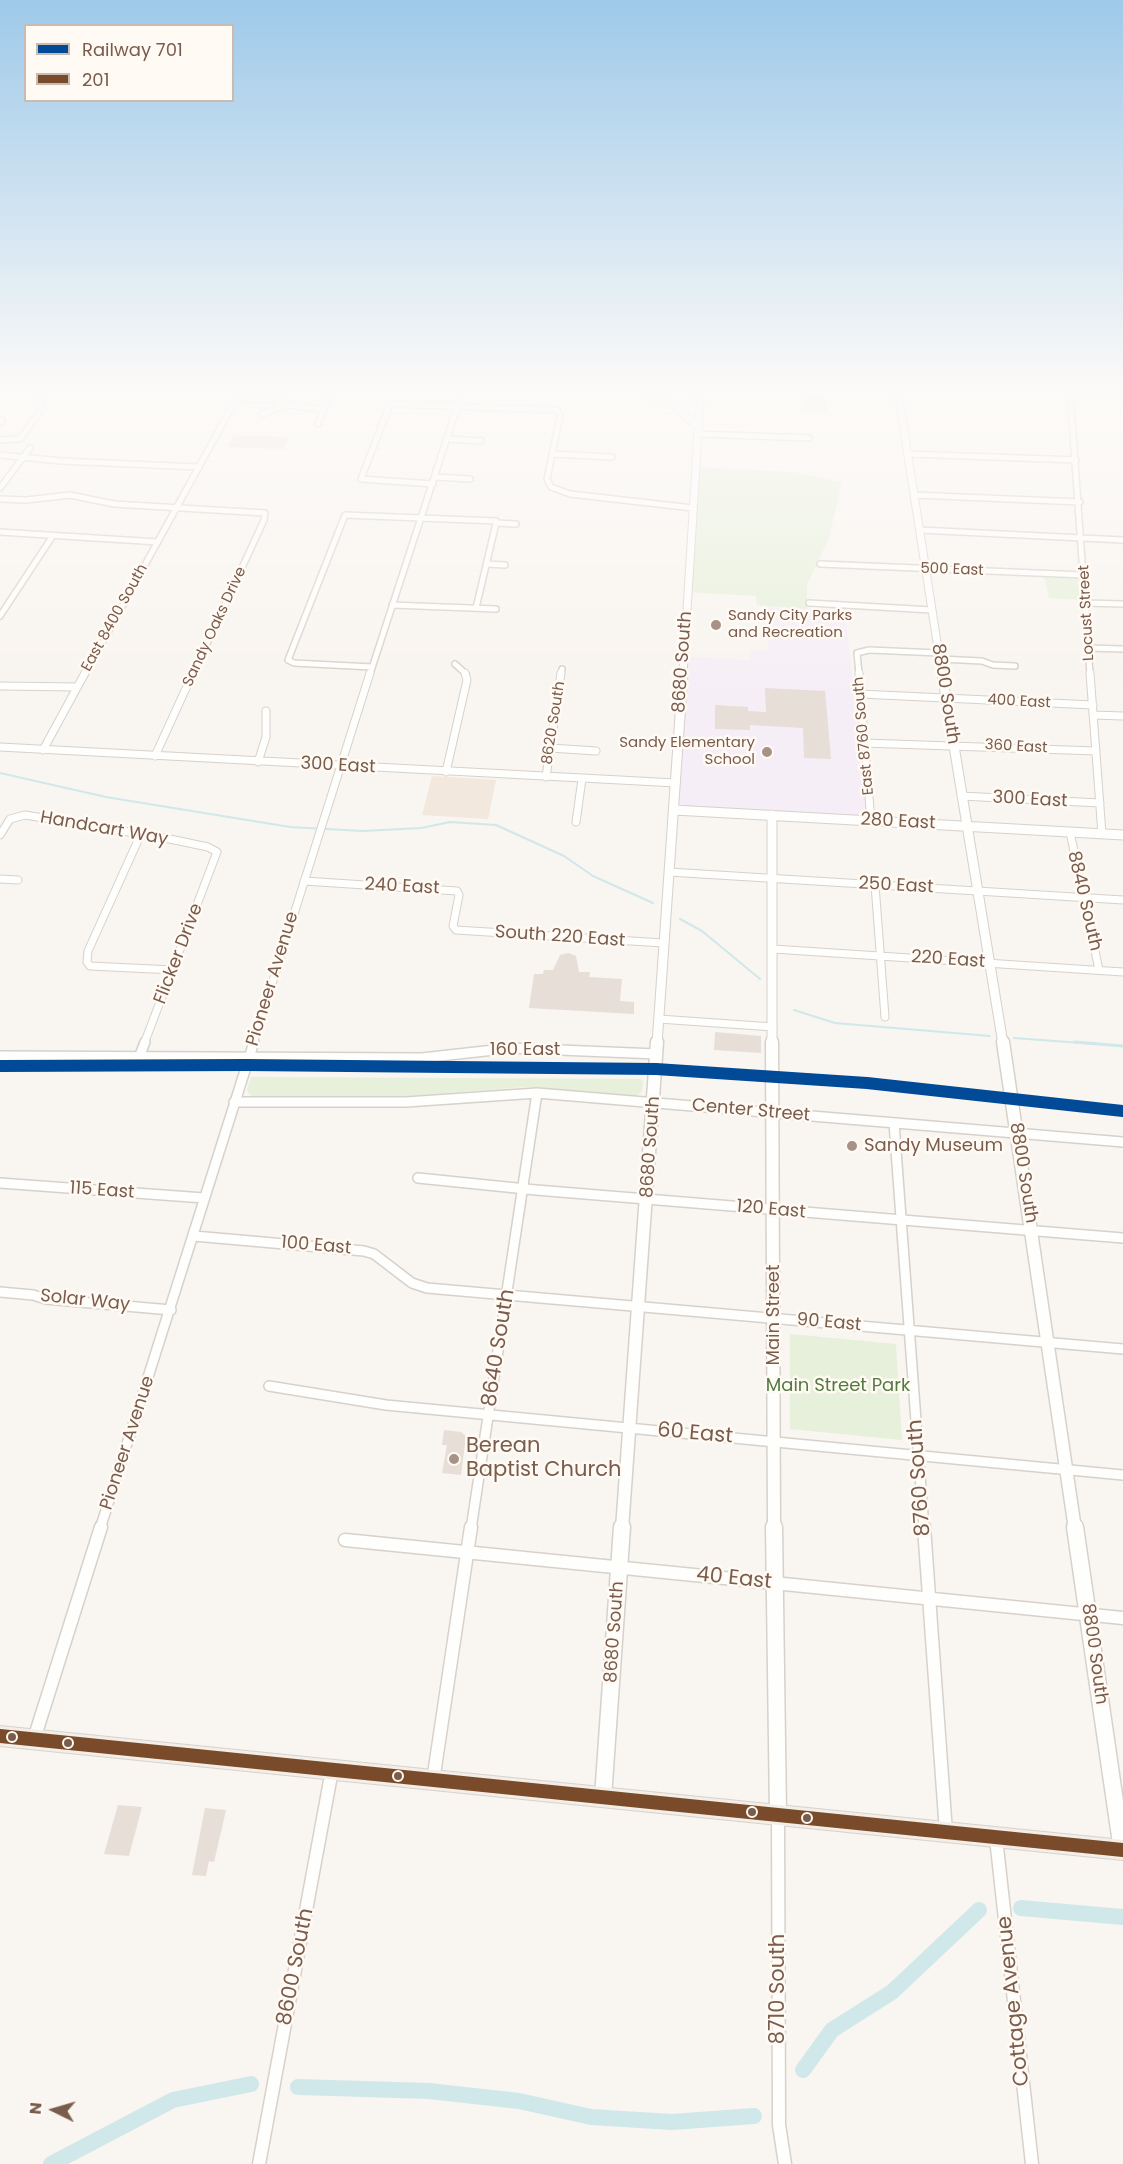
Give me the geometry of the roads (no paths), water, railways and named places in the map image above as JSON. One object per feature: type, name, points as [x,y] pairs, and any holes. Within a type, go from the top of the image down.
[{"type":"main road","points":[[0,1736],[1123,1850]]},
{"type":"street","name":"East 8400 South","points":[[43,750],[184,493]]},
{"type":"street","name":"Pioneer Avenue","points":[[34,1739],[171,1310],[304,881],[430,493]]},
{"type":"street","points":[[566,493],[693,508]]},
{"type":"street","name":"8680 South","points":[[603,1797],[654,1102],[694,493]]},
{"type":"street","name":"Locust Street","points":[[1079,493],[1102,834]]},
{"type":"street","points":[[0,499],[18,500],[70,495],[108,503],[176,507]]},
{"type":"street","points":[[914,495],[1080,502]]},
{"type":"street","name":"8800 South","points":[[914,495],[960,796],[1018,1133],[1123,1850]]},
{"type":"street","name":"Sandy Oaks Drive","points":[[155,756],[266,515],[256,511],[176,507]]},
{"type":"street","points":[[372,667],[290,662],[288,660],[345,515],[496,521],[496,523],[516,524]]},
{"type":"street","points":[[476,608],[496,523]]},
{"type":"street","points":[[920,530],[1123,540]]},
{"type":"street","points":[[0,532],[158,542]]},
{"type":"street","points":[[0,616],[52,537]]},
{"type":"street","points":[[486,564],[505,565]]},
{"type":"street","name":"500 East","points":[[820,564],[1084,575]]},
{"type":"street","points":[[809,603],[932,610]]},
{"type":"street","points":[[1086,603],[1123,604]]},
{"type":"street","points":[[392,605],[496,609]]},
{"type":"street","points":[[1088,648],[1123,650]]},
{"type":"street","name":"East 8760 South","points":[[871,821],[856,656],[859,651],[939,656]]},
{"type":"street","points":[[939,656],[982,661],[993,665],[1015,666]]},
{"type":"street","points":[[446,772],[467,680],[463,669],[455,664]]},
{"type":"street","name":"8620 South","points":[[546,777],[562,669]]},
{"type":"street","points":[[0,686],[77,687]]},
{"type":"street","points":[[860,694],[945,698]]},
{"type":"street","name":"400 East","points":[[945,698],[1093,705]]},
{"type":"street","points":[[258,762],[266,737],[264,720],[266,711]]},
{"type":"street","points":[[1093,715],[1123,716]]},
{"type":"street","name":"360 East","points":[[864,743],[1096,751]]},
{"type":"street","name":"300 East","points":[[0,747],[676,783]]},
{"type":"street","points":[[550,748],[596,751]]},
{"type":"street","points":[[576,822],[582,779]]},
{"type":"street","name":"300 East","points":[[960,796],[1100,803]]},
{"type":"street","name":"280 East","points":[[674,810],[1123,835]]},
{"type":"street","name":"Handcart Way","points":[[0,835],[10,819],[25,815],[208,847],[217,852]]},
{"type":"street","name":"Main Street","points":[[772,815],[773,1442],[778,1814]]},
{"type":"street","name":"8840 South","points":[[1070,832],[1100,970]]},
{"type":"street","points":[[140,836],[88,951],[87,962],[90,966],[173,970]]},
{"type":"street","name":"Flicker Drive","points":[[140,1055],[217,852]]},
{"type":"street","name":"250 East","points":[[669,872],[1123,900]]},
{"type":"street","points":[[0,879],[18,880]]},
{"type":"street","name":"240 East","points":[[304,881],[458,891],[453,926],[456,930]]},
{"type":"street","points":[[875,885],[885,1017]]},
{"type":"street","name":"South 220 East","points":[[456,930],[663,943]]},
{"type":"street","name":"220 East","points":[[773,949],[1123,972]]},
{"type":"street","points":[[659,1019],[773,1027]]},
{"type":"street","name":"160 East","points":[[0,1056],[422,1058],[512,1048],[657,1054]]},
{"type":"street","name":"Center Street","points":[[234,1102],[406,1102],[537,1093],[1123,1142]]},
{"type":"street","name":"8640 South","points":[[433,1781],[537,1093]]},
{"type":"street","name":"8760 South","points":[[894,1123],[946,1832]]},
{"type":"street","name":"120 East","points":[[418,1178],[523,1189],[1123,1238]]},
{"type":"street","name":"115 East","points":[[0,1183],[204,1198]]},
{"type":"street","name":"100 East","points":[[194,1236],[364,1251],[374,1254],[412,1283],[427,1288]]},
{"type":"street","name":"90 East","points":[[427,1288],[1123,1349]]},
{"type":"street","name":"Solar Way","points":[[0,1292],[171,1310]]},
{"type":"street","name":"60 East","points":[[269,1386],[386,1406],[1123,1474]]},
{"type":"street","name":"40 East","points":[[345,1540],[1123,1618]]},
{"type":"street","name":"8600 South","points":[[259,2164],[332,1770]]},
{"type":"street","name":"8710 South","points":[[778,1814],[779,2125],[785,2164]]},
{"type":"street","name":"Cottage Avenue","points":[[996,1837],[1032,2164]]},
{"type":"waterway","points":[[0,773],[106,797],[290,827],[363,831],[421,828],[450,822],[496,825],[564,856],[593,876],[653,903]]},
{"type":"waterway","points":[[680,919],[702,931],[760,979]]},
{"type":"waterway","points":[[794,1010],[835,1023],[990,1036]]},
{"type":"waterway","points":[[1014,1038],[1095,1044]]},
{"type":"waterway","points":[[1075,1042],[1123,1046]]},
{"type":"waterway","points":[[1021,1908],[1123,1917]]},
{"type":"waterway","points":[[803,2070],[832,2030],[892,1992],[979,1910]]},
{"type":"waterway","points":[[51,2164],[173,2100],[251,2084]]},
{"type":"waterway","points":[[298,2087],[429,2091],[519,2101],[591,2117],[672,2122],[754,2116]]},
{"type":"rail line","name":"701","points":[[0,1066],[246,1065],[656,1069],[867,1083],[1123,1111]]},
{"type":"place","name":"Sandy City Parks and Recreation","points":[[716,625]]},
{"type":"place","name":"Sandy Elementary School","points":[[767,752]]},
{"type":"place","name":"Sandy Museum","points":[[852,1146]]},
{"type":"place","name":"Berean Baptist Church","points":[[454,1459]]},
{"type":"park label","name":"Main Street Park","points":[[838,1386]]}]
